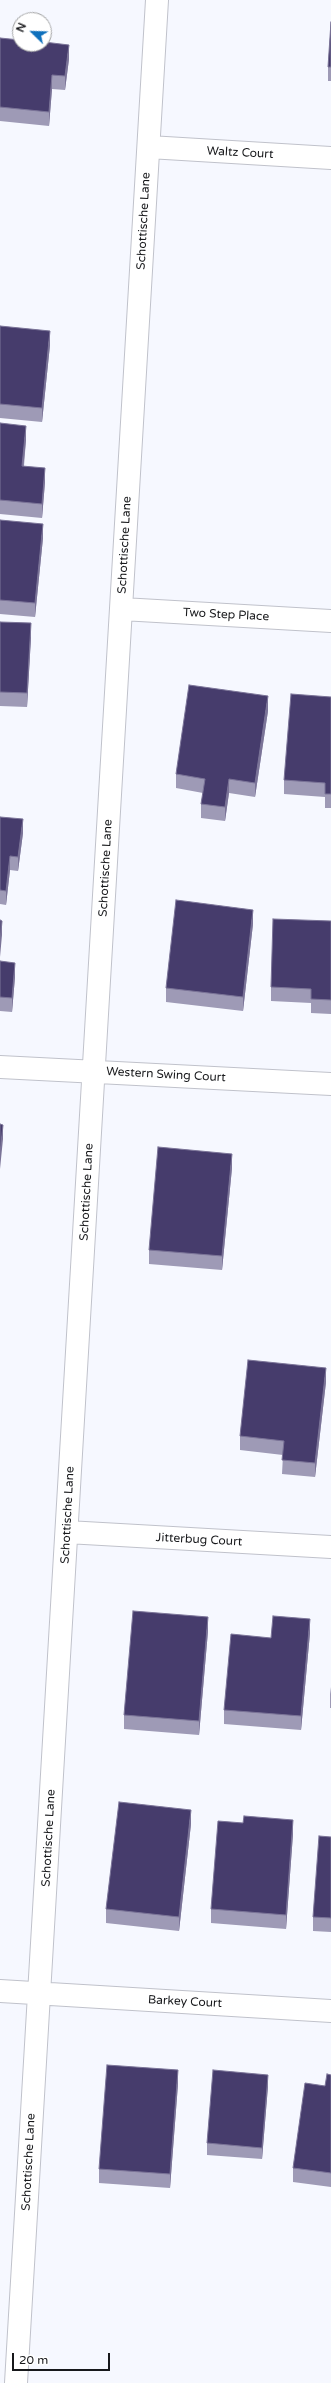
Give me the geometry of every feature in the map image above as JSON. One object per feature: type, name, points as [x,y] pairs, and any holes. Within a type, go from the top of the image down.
[{"type":"street","name":"Schottische Lane","points":[[16,2383],[158,0]]},
{"type":"street","name":"Waltz Court","points":[[149,147],[331,158]]},
{"type":"street","name":"Two Step Place","points":[[122,609],[331,621]]},
{"type":"street","name":"Western Swing Court","points":[[0,1067],[94,1070],[331,1084]]},
{"type":"street","name":"Jitterbug Court","points":[[67,1532],[331,1547]]},
{"type":"street","name":"Barkey Court","points":[[0,1991],[331,2011]]},
{"type":"building","points":[[331,22],[331,67],[328,67]]},
{"type":"building","points":[[0,38],[12,39],[12,52],[52,52],[52,43],[69,45],[65,76],[52,75],[49,112],[0,107]]},
{"type":"building","points":[[0,326],[50,331],[42,408],[0,404]]},
{"type":"building","points":[[0,423],[26,426],[22,466],[45,468],[42,504],[0,500]]},
{"type":"building","points":[[0,520],[43,524],[35,603],[0,600]]},
{"type":"building","points":[[0,622],[31,623],[27,693],[0,692]]},
{"type":"building","points":[[189,685],[268,696],[255,783],[229,779],[225,807],[201,804],[205,779],[176,774]]},
{"type":"building","points":[[291,694],[331,697],[331,794],[325,794],[325,783],[284,780]]},
{"type":"building","points":[[0,817],[23,819],[18,857],[10,856],[6,891],[0,890]]},
{"type":"building","points":[[176,900],[253,910],[243,997],[166,988]]},
{"type":"building","points":[[273,919],[331,921],[331,1000],[311,999],[311,989],[271,987]]},
{"type":"building","points":[[0,920],[2,921],[0,943]]},
{"type":"building","points":[[0,961],[15,963],[12,998],[0,997]]},
{"type":"building","points":[[0,1124],[3,1125],[0,1155]]},
{"type":"building","points":[[158,1147],[232,1154],[222,1256],[149,1250]]},
{"type":"building","points":[[248,1360],[326,1368],[315,1463],[282,1460],[284,1441],[240,1436]]},
{"type":"building","points":[[133,1611],[208,1617],[199,1721],[124,1715]]},
{"type":"building","points":[[273,1616],[310,1619],[301,1716],[224,1710],[231,1634],[271,1638]]},
{"type":"building","points":[[119,1802],[191,1810],[179,1917],[106,1909]]},
{"type":"building","points":[[244,1816],[293,1820],[286,1915],[211,1909],[218,1821],[243,1823]]},
{"type":"building","points":[[319,1836],[331,1837],[331,1918],[313,1917]]},
{"type":"building","points":[[107,2065],[178,2070],[170,2174],[99,2169]]},
{"type":"building","points":[[213,2070],[268,2075],[262,2148],[207,2143]]},
{"type":"building","points":[[327,2074],[331,2075],[331,2173],[293,2168],[305,2083],[325,2086]]}]
